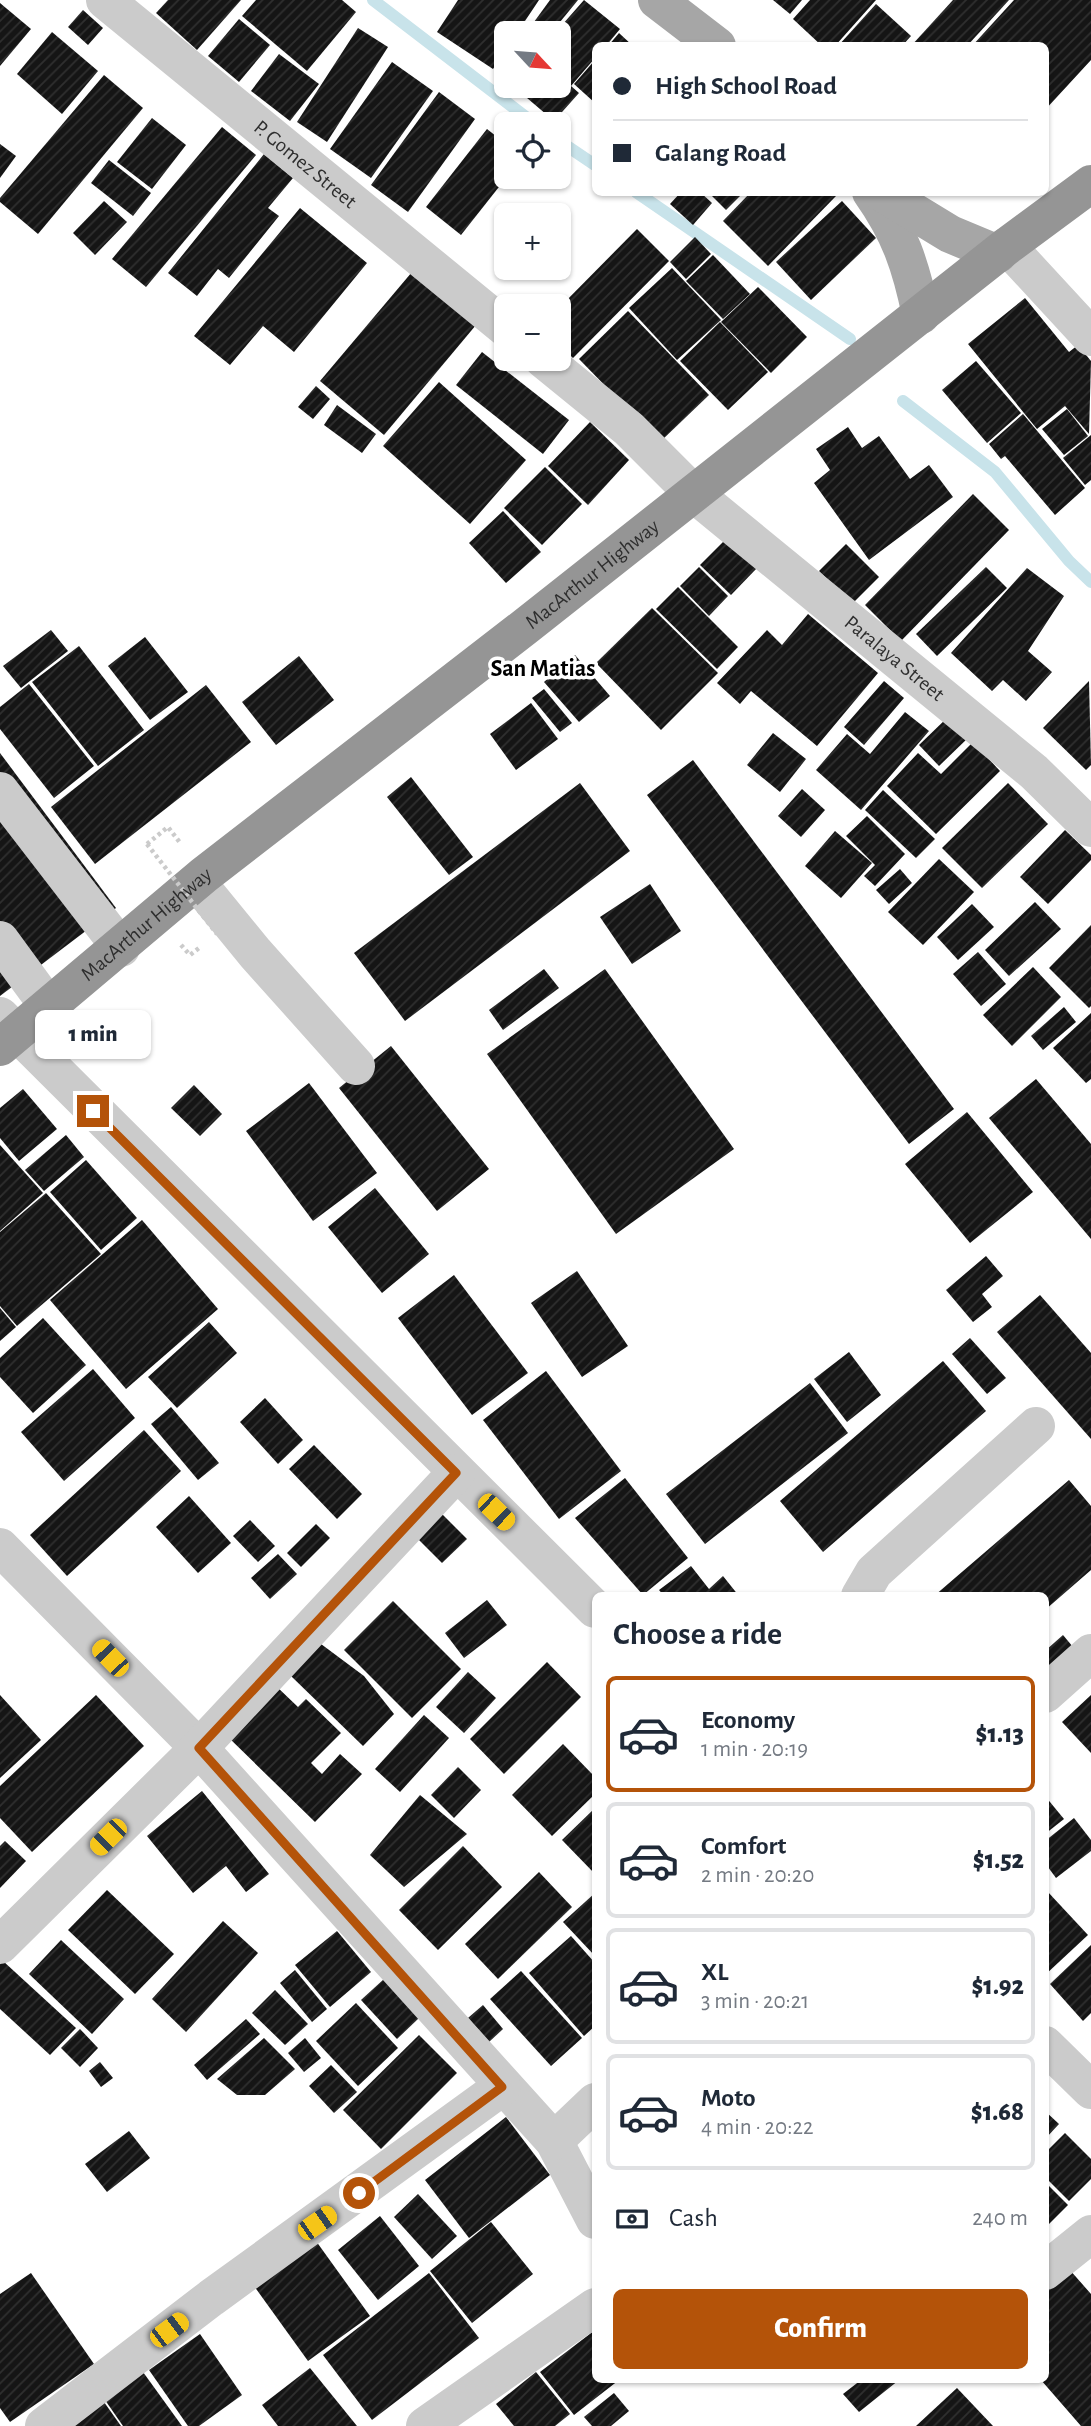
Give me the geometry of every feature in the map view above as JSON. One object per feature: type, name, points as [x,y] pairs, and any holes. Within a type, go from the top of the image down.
[{"type":"highway","name":"MacArthur Highway","points":[[6,1033],[49,1007],[197,882],[1002,250],[1091,184]]},
{"type":"main road","points":[[657,0],[711,42]]},
{"type":"main road","points":[[874,196],[891,220],[911,266],[921,315]]},
{"type":"main road","points":[[888,196],[950,234],[1002,250]]},
{"type":"street","name":"P. Gomez Street","points":[[105,0],[494,317]]},
{"type":"street","points":[[1002,250],[1091,337]]},
{"type":"street","points":[[558,371],[629,429],[693,493]]},
{"type":"street","name":"Paralaya Street","points":[[693,493],[1034,772],[1091,828]]},
{"type":"street","points":[[0,791],[121,947]]},
{"type":"street","points":[[197,882],[255,953],[356,1066]]},
{"type":"street","points":[[0,940],[49,1007]]},
{"type":"street","points":[[6,1033],[592,1606]]},
{"type":"street","points":[[862,1592],[874,1572],[1036,1426]]},
{"type":"street","points":[[0,1945],[199,1748],[456,1473]]},
{"type":"street","points":[[0,1547],[199,1748],[502,2087],[554,2141],[592,2214]]},
{"type":"street","points":[[1049,1690],[1091,1653]]},
{"type":"street","points":[[1049,2049],[1091,2090]]},
{"type":"street","points":[[44,2426],[211,2298],[502,2087]]},
{"type":"street","points":[[554,2141],[592,2105]]},
{"type":"street","points":[[1049,2268],[1091,2234]]},
{"type":"street","points":[[425,2426],[592,2309]]},
{"type":"path","points":[[168,827],[147,844],[216,934]]},
{"type":"building","points":[[168,0],[241,0],[197,50],[156,13]]},
{"type":"building","points":[[256,0],[342,0],[356,12],[307,71],[242,16]]},
{"type":"building","points":[[458,0],[539,0],[525,21],[494,21],[493,69],[437,32]]},
{"type":"building","points":[[550,0],[578,0],[561,21],[535,21]]},
{"type":"building","points":[[584,0],[620,29],[609,42],[592,42],[592,62],[571,86],[571,21],[566,21]]},
{"type":"building","points":[[773,0],[802,0],[790,14]]},
{"type":"building","points":[[810,0],[876,0],[839,42],[818,42],[793,19]]},
{"type":"building","points":[[953,0],[1009,0],[971,42],[915,42]]},
{"type":"building","points":[[1014,0],[1091,0],[1091,60],[1049,106],[1049,42],[976,42]]},
{"type":"building","points":[[0,3],[31,29],[0,66]]},
{"type":"building","points":[[876,4],[911,36],[906,42],[842,42]]},
{"type":"building","points":[[83,10],[103,28],[88,45],[68,27]]},
{"type":"building","points":[[239,19],[270,45],[239,82],[208,56]]},
{"type":"building","points":[[358,28],[388,47],[327,142],[297,122]]},
{"type":"building","points":[[52,32],[98,71],[62,114],[17,74]]},
{"type":"building","points":[[619,33],[629,42],[611,42]]},
{"type":"building","points":[[279,54],[319,84],[290,121],[251,91]]},
{"type":"building","points":[[392,62],[433,91],[371,178],[330,149]]},
{"type":"building","points":[[592,63],[592,100],[574,84]]},
{"type":"building","points":[[104,75],[143,108],[38,234],[0,202],[0,198]]},
{"type":"building","points":[[571,86],[579,93],[562,112],[543,112],[527,98],[571,98]]},
{"type":"building","points":[[439,92],[475,119],[408,212],[371,185]]},
{"type":"building","points":[[152,118],[186,145],[152,189],[117,162]]},
{"type":"building","points":[[222,127],[256,155],[146,287],[112,259]]},
{"type":"building","points":[[487,129],[494,135],[494,189],[497,189],[461,235],[426,207]]},
{"type":"building","points":[[0,144],[16,156],[0,178]]},
{"type":"building","points":[[264,154],[293,178],[268,208],[279,216],[229,278],[218,269],[197,296],[168,273]]},
{"type":"building","points":[[109,160],[151,193],[133,216],[91,183]]},
{"type":"building","points":[[677,196],[704,196],[712,203],[693,225],[670,204]]},
{"type":"building","points":[[712,196],[740,196],[726,210]]},
{"type":"building","points":[[747,196],[836,196],[768,266],[723,221]]},
{"type":"building","points":[[104,201],[127,222],[95,255],[73,233]]},
{"type":"building","points":[[842,201],[876,238],[811,300],[776,262]]},
{"type":"building","points":[[300,208],[367,263],[294,352],[263,326],[230,365],[194,336]]},
{"type":"building","points":[[637,229],[669,261],[573,358],[571,296]]},
{"type":"building","points":[[695,237],[711,254],[686,279],[670,262]]},
{"type":"building","points":[[713,255],[750,294],[723,319],[686,281]]},
{"type":"building","points":[[672,268],[721,320],[677,360],[629,308]]},
{"type":"building","points":[[412,272],[476,325],[384,435],[320,381]]},
{"type":"building","points":[[758,287],[807,337],[771,373],[721,322]]},
{"type":"building","points":[[1025,298],[1069,352],[1078,345],[1091,361],[1089,434],[1065,406],[1037,429],[968,344]]},
{"type":"building","points":[[628,311],[709,395],[660,442],[579,359]]},
{"type":"building","points":[[720,322],[768,372],[728,410],[680,361]]},
{"type":"building","points":[[482,352],[494,361],[494,371],[506,371],[569,420],[543,454],[456,385]]},
{"type":"building","points":[[976,361],[1021,413],[987,443],[942,390]]},
{"type":"building","points":[[439,382],[526,460],[470,524],[383,446]]},
{"type":"building","points":[[316,386],[330,399],[313,419],[298,407]]},
{"type":"building","points":[[337,405],[376,434],[362,453],[324,425]]},
{"type":"building","points":[[1067,409],[1088,436],[1064,455],[1042,429]]},
{"type":"building","points":[[1023,414],[1085,488],[1055,515],[1005,456],[1001,459],[989,444]]},
{"type":"building","points":[[590,422],[629,460],[588,505],[548,466]]},
{"type":"building","points":[[848,427],[862,448],[879,436],[910,479],[929,465],[953,497],[869,560],[814,483],[830,470],[816,449]]},
{"type":"building","points":[[1091,435],[1091,480],[1085,485],[1063,458]]},
{"type":"building","points":[[545,467],[582,504],[542,545],[504,508]]},
{"type":"building","points":[[973,494],[1009,530],[901,641],[865,605]]},
{"type":"building","points":[[503,511],[541,552],[506,583],[469,543]]},
{"type":"building","points":[[727,538],[757,568],[731,595],[700,565]]},
{"type":"building","points":[[846,544],[879,577],[852,604],[819,571]]},
{"type":"building","points":[[699,567],[728,596],[709,616],[680,586]]},
{"type":"building","points":[[986,567],[1007,588],[937,656],[916,634]]},
{"type":"building","points":[[1027,568],[1064,596],[1028,651],[1052,672],[1026,701],[1003,680],[992,691],[951,653]]},
{"type":"building","points":[[678,587],[738,647],[717,669],[656,609]]},
{"type":"building","points":[[652,608],[718,673],[661,730],[596,663]]},
{"type":"building","points":[[808,614],[878,673],[817,746],[751,691],[740,704],[717,683],[767,630],[782,645]]},
{"type":"building","points":[[51,630],[68,651],[21,688],[3,666]]},
{"type":"building","points":[[145,637],[188,692],[150,720],[108,666]]},
{"type":"building","points":[[79,646],[144,730],[98,766],[32,682]]},
{"type":"building","points":[[575,655],[610,696],[579,722],[544,682]]},
{"type":"building","points":[[299,656],[334,700],[276,745],[242,702]]},
{"type":"building","points":[[884,681],[904,698],[864,745],[844,727]]},
{"type":"building","points":[[1089,681],[1091,765],[1086,770],[1043,728]]},
{"type":"building","points":[[29,684],[94,766],[54,798],[0,729],[0,707]]},
{"type":"building","points":[[206,685],[251,742],[95,864],[51,807]]},
{"type":"building","points":[[544,689],[572,723],[560,732],[532,698]]},
{"type":"building","points":[[531,703],[558,739],[516,770],[490,734]]},
{"type":"building","points":[[905,712],[929,731],[861,810],[816,770],[847,734],[870,754]]},
{"type":"building","points":[[949,716],[969,737],[939,766],[919,745]]},
{"type":"building","points":[[773,733],[806,759],[780,792],[747,765]]},
{"type":"building","points":[[973,742],[1000,771],[936,834],[887,786],[918,753],[941,774]]},
{"type":"building","points":[[0,753],[116,908],[0,996]]},
{"type":"building","points":[[693,760],[954,1109],[909,1144],[647,795]]},
{"type":"building","points":[[411,777],[473,857],[449,875],[387,797]]},
{"type":"building","points":[[580,783],[630,851],[405,1021],[354,953]]},
{"type":"building","points":[[1008,783],[1048,824],[982,888],[942,848]]},
{"type":"building","points":[[802,789],[825,810],[801,837],[778,816]]},
{"type":"building","points":[[883,790],[935,839],[916,858],[865,810]]},
{"type":"building","points":[[867,816],[905,854],[875,886],[864,876],[875,865],[846,836]]},
{"type":"building","points":[[1065,830],[1091,855],[1091,860],[1048,904],[1020,877]]},
{"type":"building","points":[[835,831],[872,863],[841,898],[805,866]]},
{"type":"building","points":[[939,859],[974,892],[923,945],[888,912]]},
{"type":"building","points":[[900,869],[912,883],[889,904],[876,890]]},
{"type":"building","points":[[650,884],[681,931],[632,964],[600,917]]},
{"type":"building","points":[[1035,902],[1061,929],[1009,976],[985,950]]},
{"type":"building","points":[[972,904],[994,927],[958,960],[937,937]]},
{"type":"building","points":[[1091,925],[1091,1006],[1089,1008],[1049,968]]},
{"type":"building","points":[[978,952],[1006,984],[981,1006],[953,974]]},
{"type":"building","points":[[1033,967],[1061,997],[1012,1046],[983,1015]]},
{"type":"building","points":[[544,969],[559,988],[503,1030],[489,1010]]},
{"type":"building","points":[[605,969],[734,1149],[616,1234],[487,1054]]},
{"type":"building","points":[[1064,1007],[1076,1022],[1043,1050],[1031,1036]]},
{"type":"building","points":[[1091,1013],[1091,1079],[1086,1083],[1053,1048]]},
{"type":"building","points":[[391,1046],[489,1169],[437,1211],[339,1088]]},
{"type":"building","points":[[1036,1079],[1091,1144],[1091,1239],[989,1118]]},
{"type":"building","points":[[309,1083],[377,1173],[313,1221],[246,1131]]},
{"type":"building","points":[[194,1085],[222,1114],[200,1136],[171,1108]]},
{"type":"building","points":[[23,1089],[57,1129],[19,1161],[0,1138],[0,1108]]},
{"type":"building","points":[[967,1112],[1033,1192],[970,1243],[905,1164]]},
{"type":"building","points":[[66,1135],[84,1157],[44,1191],[25,1170]]},
{"type":"building","points":[[0,1145],[43,1193],[0,1231]]},
{"type":"building","points":[[86,1160],[137,1218],[101,1250],[50,1192]]},
{"type":"building","points":[[375,1188],[429,1254],[382,1293],[328,1227]]},
{"type":"building","points":[[46,1193],[101,1254],[17,1326],[0,1306],[0,1232]]},
{"type":"building","points":[[142,1220],[218,1309],[126,1389],[50,1300]]},
{"type":"building","points":[[986,1256],[1003,1276],[982,1294],[992,1307],[973,1322],[946,1290]]},
{"type":"building","points":[[577,1271],[628,1346],[582,1377],[531,1303]]},
{"type":"building","points":[[454,1275],[528,1373],[472,1415],[398,1318]]},
{"type":"building","points":[[1040,1295],[1091,1353],[1091,1439],[997,1332]]},
{"type":"building","points":[[0,1308],[16,1327],[0,1341]]},
{"type":"building","points":[[43,1318],[86,1365],[33,1413],[0,1377],[0,1358]]},
{"type":"building","points":[[209,1322],[237,1353],[177,1408],[148,1377]]},
{"type":"building","points":[[970,1338],[1006,1378],[987,1394],[952,1354]]},
{"type":"building","points":[[849,1352],[881,1395],[847,1422],[814,1379]]},
{"type":"building","points":[[943,1361],[986,1411],[823,1552],[780,1501]]},
{"type":"building","points":[[93,1369],[135,1418],[64,1481],[21,1432]]},
{"type":"building","points":[[546,1371],[621,1471],[559,1519],[483,1420]]},
{"type":"building","points":[[810,1383],[848,1433],[705,1544],[666,1494]]},
{"type":"building","points":[[265,1398],[303,1440],[278,1464],[240,1422]]},
{"type":"building","points":[[171,1407],[219,1463],[198,1480],[151,1424]]},
{"type":"building","points":[[144,1430],[181,1471],[67,1576],[30,1535]]},
{"type":"building","points":[[314,1445],[362,1494],[337,1519],[289,1469]]},
{"type":"building","points":[[625,1478],[688,1558],[647,1592],[640,1592],[575,1518]]},
{"type":"building","points":[[1069,1480],[1091,1506],[1091,1570],[1049,1607],[1049,1592],[939,1592]]},
{"type":"building","points":[[189,1496],[231,1543],[198,1573],[156,1527]]},
{"type":"building","points":[[439,1511],[467,1539],[442,1563],[414,1535]]},
{"type":"building","points":[[250,1520],[275,1546],[258,1562],[233,1536]]},
{"type":"building","points":[[316,1524],[330,1538],[301,1567],[287,1553]]},
{"type":"building","points":[[278,1554],[297,1574],[270,1599],[251,1578]]},
{"type":"building","points":[[691,1566],[709,1589],[723,1576],[736,1592],[661,1592],[659,1590]]},
{"type":"building","points":[[487,1600],[507,1625],[464,1658],[445,1633]]},
{"type":"building","points":[[393,1601],[461,1669],[412,1718],[344,1650]]},
{"type":"building","points":[[1063,1635],[1078,1653],[1049,1680],[1049,1647]]},
{"type":"building","points":[[321,1644],[364,1676],[394,1714],[363,1746],[291,1676]]},
{"type":"building","points":[[547,1662],[581,1697],[504,1774],[470,1739]]},
{"type":"building","points":[[468,1672],[496,1698],[464,1733],[436,1707]]},
{"type":"building","points":[[275,1685],[298,1707],[306,1699],[341,1733],[311,1763],[322,1774],[340,1754],[362,1774],[315,1822],[227,1736]]},
{"type":"building","points":[[0,1695],[41,1740],[0,1778]]},
{"type":"building","points":[[96,1695],[144,1746],[32,1852],[0,1818],[0,1786]]},
{"type":"building","points":[[1091,1695],[1091,1753],[1062,1722]]},
{"type":"building","points":[[424,1715],[449,1738],[400,1792],[375,1769]]},
{"type":"building","points":[[563,1744],[592,1774],[592,1797],[552,1836],[512,1795]]},
{"type":"building","points":[[458,1767],[481,1790],[454,1818],[431,1795]]},
{"type":"building","points":[[202,1791],[269,1874],[246,1892],[226,1866],[193,1893],[147,1836]]},
{"type":"building","points":[[420,1795],[467,1834],[404,1887],[370,1855]]},
{"type":"building","points":[[1049,1801],[1064,1819],[1049,1831]]},
{"type":"building","points":[[592,1811],[592,1871],[562,1840]]},
{"type":"building","points":[[1074,1818],[1091,1840],[1091,1851],[1056,1878],[1049,1868],[1049,1838]]},
{"type":"building","points":[[5,1841],[26,1861],[0,1888],[0,1846]]},
{"type":"building","points":[[463,1846],[502,1887],[438,1950],[399,1910]]},
{"type":"building","points":[[539,1872],[572,1907],[498,1979],[465,1944]]},
{"type":"building","points":[[107,1890],[174,1954],[135,1994],[68,1930]]},
{"type":"building","points":[[1049,1893],[1088,1935],[1049,1971]]},
{"type":"building","points":[[592,1896],[592,1953],[563,1922]]},
{"type":"building","points":[[223,1921],[258,1953],[186,2032],[152,1999]]},
{"type":"building","points":[[337,1931],[371,1972],[330,2007],[295,1965]]},
{"type":"building","points":[[571,1936],[592,1960],[592,2029],[584,2036],[529,1973]]},
{"type":"building","points":[[61,1940],[124,1999],[92,2034],[29,1974]]},
{"type":"building","points":[[1091,1945],[1091,2013],[1083,2021],[1050,1984]]},
{"type":"building","points":[[3,1961],[76,2028],[50,2055],[0,2009],[0,1964]]},
{"type":"building","points":[[295,1970],[327,2009],[312,2022],[280,1983]]},
{"type":"building","points":[[521,1971],[582,2038],[551,2066],[490,1999]]},
{"type":"building","points":[[384,1979],[419,2018],[397,2039],[361,2000]]},
{"type":"building","points":[[275,1990],[308,2024],[285,2045],[252,2013]]},
{"type":"building","points":[[356,2003],[398,2048],[358,2086],[316,2041]]},
{"type":"building","points":[[483,2005],[503,2029],[489,2042],[468,2018]]},
{"type":"building","points":[[246,2019],[260,2034],[207,2080],[194,2065]]},
{"type":"building","points":[[80,2029],[98,2048],[80,2067],[61,2048]]},
{"type":"building","points":[[419,2035],[457,2073],[381,2149],[343,2110]]},
{"type":"building","points":[[264,2038],[295,2069],[265,2095],[237,2095],[217,2079]]},
{"type":"building","points":[[305,2038],[321,2058],[304,2072],[288,2053]]},
{"type":"building","points":[[100,2062],[113,2078],[101,2087],[89,2071]]},
{"type":"building","points":[[331,2065],[357,2092],[334,2113],[309,2086]]},
{"type":"building","points":[[1049,2115],[1059,2124],[1049,2135]]},
{"type":"building","points":[[506,2117],[550,2175],[469,2238],[425,2180]]},
{"type":"building","points":[[129,2131],[150,2158],[107,2192],[85,2164]]},
{"type":"building","points":[[1065,2133],[1091,2159],[1091,2179],[1069,2201],[1049,2181],[1049,2149]]},
{"type":"building","points":[[1049,2186],[1068,2205],[1049,2224]]},
{"type":"building","points":[[418,2194],[457,2236],[432,2259],[394,2217]]},
{"type":"building","points":[[380,2216],[419,2266],[378,2300],[338,2250]]},
{"type":"building","points":[[491,2222],[533,2274],[472,2323],[430,2271]]},
{"type":"building","points":[[316,2241],[370,2316],[308,2361],[254,2286]]},
{"type":"building","points":[[1069,2269],[1091,2294],[1091,2426],[1081,2426],[1044,2383],[1049,2383],[1049,2286]]},
{"type":"building","points":[[31,2273],[94,2364],[10,2422],[0,2408],[0,2294]]},
{"type":"building","points":[[429,2273],[479,2338],[372,2420],[323,2355]]},
{"type":"building","points":[[592,2332],[592,2383],[615,2383],[574,2415],[540,2372]]},
{"type":"building","points":[[200,2334],[242,2395],[199,2426],[188,2426],[149,2370]]},
{"type":"building","points":[[310,2368],[357,2426],[278,2426],[262,2405]]},
{"type":"building","points":[[143,2372],[182,2426],[123,2426],[105,2400]]},
{"type":"building","points":[[536,2372],[570,2414],[555,2426],[514,2426],[496,2404]]},
{"type":"building","points":[[857,2383],[895,2383],[859,2412],[843,2394]]},
{"type":"building","points":[[957,2388],[993,2426],[916,2426]]},
{"type":"building","points":[[614,2393],[629,2411],[611,2426],[592,2426],[584,2417]]},
{"type":"building","points":[[104,2402],[121,2426],[70,2426]]},
{"type":"waterway","points":[[373,0],[519,112]]},
{"type":"waterway","points":[[571,149],[592,163]]},
{"type":"waterway","points":[[642,196],[850,339]]},
{"type":"waterway","points":[[903,401],[995,472],[1069,561],[1091,582]]},
{"type":"district","name":"San Matias","points":[[543,668]]},
{"type":"route","points":[[93,1111],[456,1473],[199,1748],[502,2087],[359,2193]]}]
